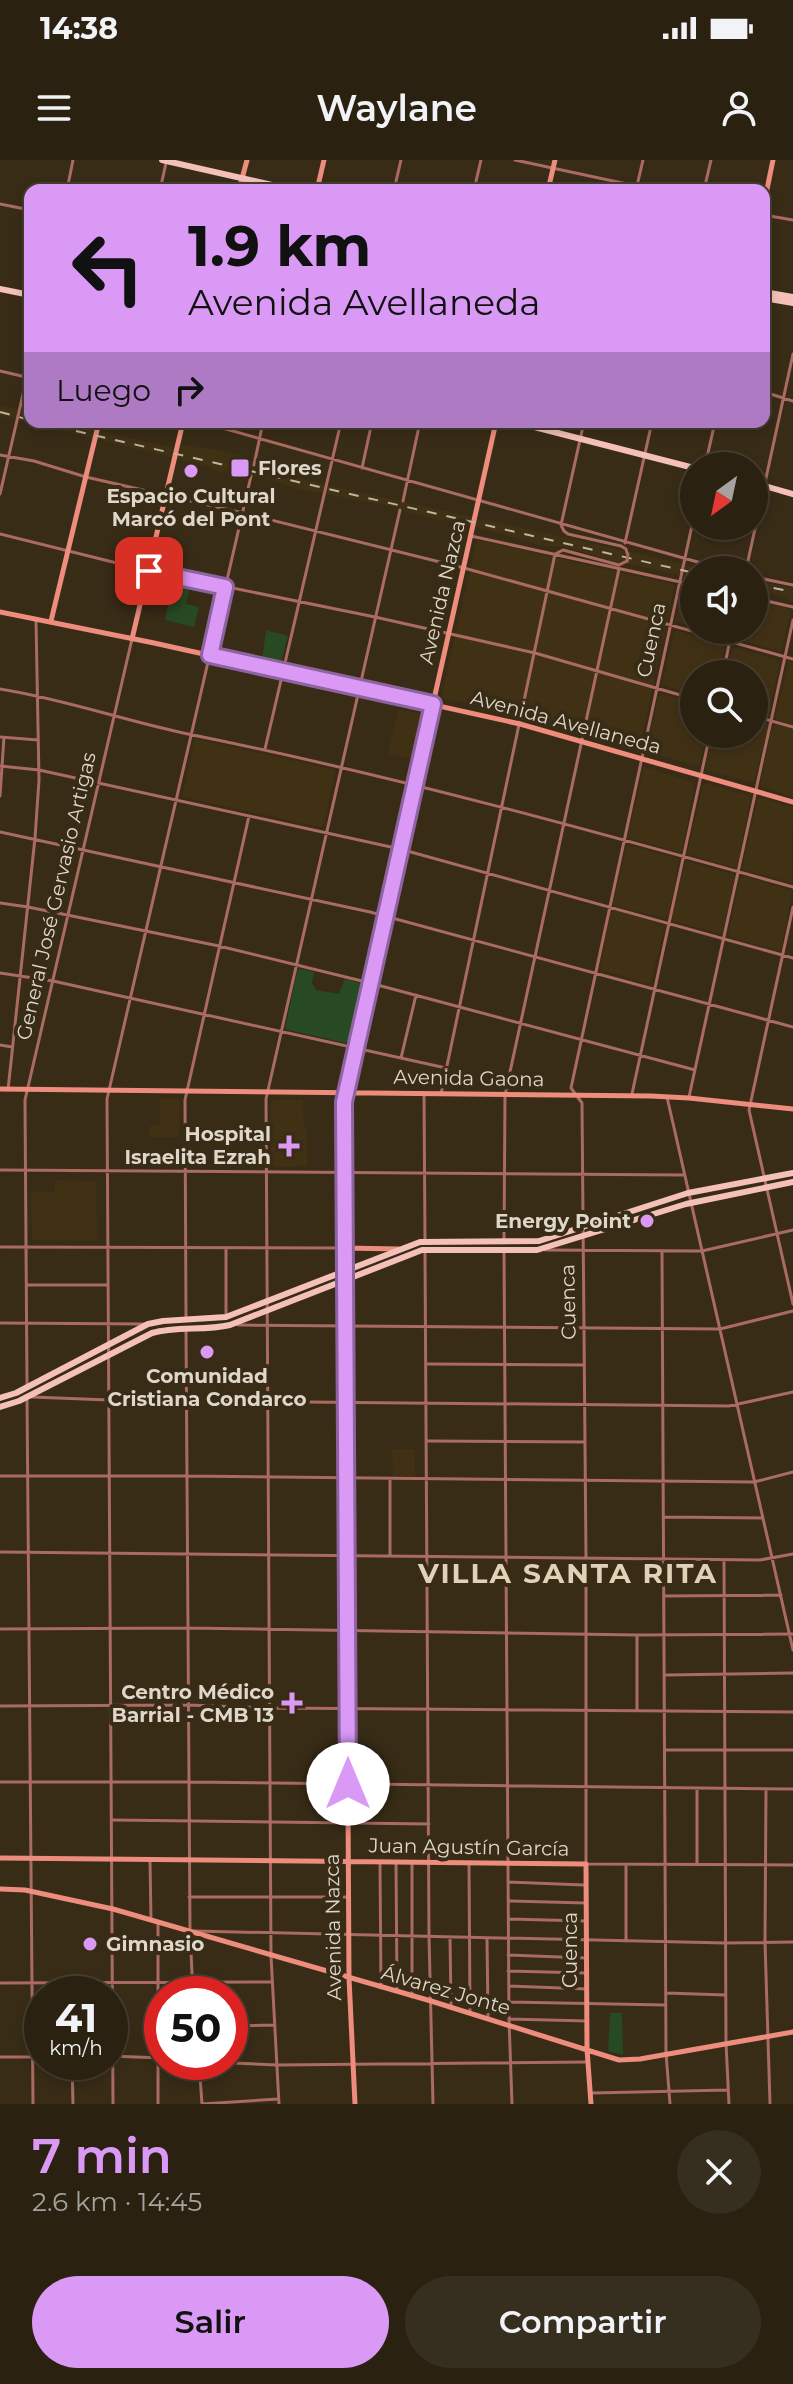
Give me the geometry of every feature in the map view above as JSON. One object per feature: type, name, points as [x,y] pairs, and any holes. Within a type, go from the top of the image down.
[{"type":"main road","points":[[165,160],[268,184]]},
{"type":"main road","points":[[240,184],[247,160]]},
{"type":"main road","points":[[318,184],[324,160]]},
{"type":"main road","points":[[549,184],[555,160]]},
{"type":"main road","points":[[768,184],[773,160]]},
{"type":"main road","points":[[0,289],[24,294]]},
{"type":"main road","points":[[770,293],[793,297]]},
{"type":"main road","points":[[770,299],[793,303]]},
{"type":"main road","points":[[51,621],[98,428]]},
{"type":"main road","name":"General José Gervasio Artigas","points":[[132,639],[182,428]]},
{"type":"main road","name":"Avenida Nazca","points":[[355,2104],[349,1978],[345,1093],[495,428]]},
{"type":"main road","points":[[538,428],[680,464]]},
{"type":"main road","points":[[768,487],[793,494]]},
{"type":"main road","name":"Avenida Avellaneda","points":[[0,612],[520,724],[793,802]]},
{"type":"main road","name":"Avenida Gaona","points":[[0,1089],[632,1096],[689,1098],[793,1109]]},
{"type":"main road","points":[[0,1407],[27,1397],[152,1333],[228,1321],[267,1311],[425,1250],[539,1241],[688,1193],[793,1173]]},
{"type":"main road","points":[[0,1398],[148,1324],[163,1321],[228,1321],[267,1301],[425,1241],[537,1250],[690,1202],[793,1182]]},
{"type":"main road","points":[[344,1248],[400,1249]]},
{"type":"main road","name":"Juan Agustín García","points":[[0,1858],[586,1864]]},
{"type":"main road","name":"Cuenca","points":[[586,1864],[587,2049],[591,2104]]},
{"type":"main road","name":"Álvarez Jonte","points":[[0,1889],[31,1891],[113,1909],[488,2019],[509,2022],[623,2060],[793,2032]]},
{"type":"street","points":[[68,184],[73,160]]},
{"type":"street","points":[[161,184],[165,160]]},
{"type":"street","points":[[395,184],[401,160]]},
{"type":"street","points":[[475,184],[481,160]]},
{"type":"street","points":[[515,160],[619,184]]},
{"type":"street","points":[[638,184],[643,160]]},
{"type":"street","points":[[705,184],[711,160]]},
{"type":"street","points":[[0,204],[24,209]]},
{"type":"street","points":[[770,216],[793,220]]},
{"type":"street","points":[[768,464],[793,354]]},
{"type":"street","points":[[0,371],[24,376]]},
{"type":"street","points":[[0,494],[24,394]]},
{"type":"street","points":[[770,394],[793,401]]},
{"type":"street","points":[[223,428],[680,559]]},
{"type":"street","points":[[254,465],[262,428]]},
{"type":"street","points":[[265,750],[340,428]]},
{"type":"street","points":[[362,468],[371,428]]},
{"type":"street","points":[[403,501],[419,428]]},
{"type":"street","points":[[441,1094],[555,554],[563,550],[619,565],[627,561],[626,549],[621,546],[568,534],[561,525],[583,428]]},
{"type":"street","points":[[625,543],[651,428]]},
{"type":"street","points":[[708,452],[714,428]]},
{"type":"street","points":[[0,455],[464,568],[680,628]]},
{"type":"street","points":[[113,1976],[107,1099],[251,476]]},
{"type":"street","points":[[200,2080],[202,2104],[279,2102],[271,1956],[268,1091],[400,510]]},
{"type":"street","points":[[0,534],[149,571],[535,653],[680,695]]},
{"type":"street","points":[[471,536],[680,582]]},
{"type":"street","points":[[512,2104],[505,1556],[505,1095],[619,569]]},
{"type":"street","points":[[768,580],[793,585]]},
{"type":"street","name":"Cuenca","points":[[586,1864],[582,1103],[571,1088],[680,582]]},
{"type":"street","points":[[768,601],[793,607]]},
{"type":"street","points":[[8,1090],[35,838],[39,770],[36,618]]},
{"type":"street","points":[[689,1098],[793,620]]},
{"type":"street","name":"General José Gervasio Artigas","points":[[32,1976],[25,1170],[27,1091],[132,639]]},
{"type":"street","points":[[737,644],[793,659]]},
{"type":"street","points":[[0,689],[37,695],[114,717],[414,784],[793,887]]},
{"type":"street","points":[[768,720],[793,727]]},
{"type":"street","points":[[0,796],[2,737],[38,740]]},
{"type":"street","points":[[632,1096],[707,748]]},
{"type":"street","points":[[1,766],[39,770],[400,849],[793,958]]},
{"type":"street","points":[[192,1976],[187,1628],[186,1092],[249,816]]},
{"type":"street","points":[[0,832],[385,916],[793,1027]]},
{"type":"street","points":[[0,903],[296,964],[695,1070]]},
{"type":"street","points":[[793,907],[749,1113],[793,1304]]},
{"type":"street","points":[[0,973],[53,981],[446,1068]]},
{"type":"street","points":[[401,1058],[416,994]]},
{"type":"street","points":[[0,1045],[12,1047]]},
{"type":"street","points":[[424,1093],[429,1935],[433,2104]]},
{"type":"street","points":[[667,1097],[793,1650]]},
{"type":"street","points":[[0,1170],[684,1175]]},
{"type":"street","points":[[537,1250],[702,1251],[793,1230]]},
{"type":"street","points":[[0,1247],[344,1248]]},
{"type":"street","points":[[226,1247],[228,1321],[267,1325],[720,1329],[793,1311]]},
{"type":"street","points":[[662,1252],[666,2053],[670,2104]]},
{"type":"street","points":[[27,1285],[108,1285]]},
{"type":"street","points":[[0,1323],[148,1324]]},
{"type":"street","points":[[427,1363],[584,1365]]},
{"type":"street","points":[[27,1397],[737,1405],[793,1392]]},
{"type":"street","points":[[428,1441],[585,1442]]},
{"type":"street","points":[[0,1476],[754,1482],[793,1472]]},
{"type":"street","points":[[390,1479],[390,1556]]},
{"type":"street","points":[[664,1517],[763,1518]]},
{"type":"street","points":[[0,1552],[724,1560],[773,1559],[793,1554]]},
{"type":"street","points":[[724,1560],[726,2043],[729,2104]]},
{"type":"street","points":[[665,1596],[781,1595]]},
{"type":"street","points":[[0,1629],[791,1634]]},
{"type":"street","points":[[637,1635],[637,1710]]},
{"type":"street","points":[[666,1675],[793,1673]]},
{"type":"street","points":[[0,1706],[188,1705],[793,1712]]},
{"type":"street","points":[[665,1750],[793,1750]]},
{"type":"street","points":[[0,1782],[793,1789]]},
{"type":"street","points":[[697,1788],[697,1864]]},
{"type":"street","points":[[766,1789],[765,1942],[770,2104]]},
{"type":"street","points":[[111,1820],[429,1824]]},
{"type":"street","points":[[150,1860],[157,1976]]},
{"type":"street","points":[[380,1862],[381,1988]]},
{"type":"street","points":[[396,1862],[397,1992]]},
{"type":"street","points":[[412,1862],[412,1997]]},
{"type":"street","points":[[469,1862],[470,2013]]},
{"type":"street","name":"Juan Agustín García","points":[[586,1864],[793,1865]]},
{"type":"street","points":[[626,1864],[626,1941]]},
{"type":"street","points":[[508,1882],[586,1885]]},
{"type":"street","points":[[189,1897],[349,1897]]},
{"type":"street","points":[[509,1901],[586,1903]]},
{"type":"street","points":[[509,1919],[586,1921]]},
{"type":"street","points":[[190,1931],[793,1942]]},
{"type":"street","points":[[450,1937],[451,2008]]},
{"type":"street","points":[[487,1938],[488,2019]]},
{"type":"street","points":[[508,1955],[587,1958]]},
{"type":"street","points":[[508,1971],[587,1973]]},
{"type":"street","points":[[248,1982],[273,1982]]},
{"type":"street","points":[[0,1983],[24,1983]]},
{"type":"street","points":[[509,1986],[587,1989]]},
{"type":"street","points":[[666,1993],[726,1995]]},
{"type":"street","points":[[509,2002],[666,2006]]},
{"type":"street","points":[[509,2022],[587,2021]]},
{"type":"street","points":[[248,2026],[274,2025]]},
{"type":"street","points":[[0,2057],[24,2057]]},
{"type":"street","points":[[248,2064],[588,2062]]},
{"type":"street","name":"General José Gervasio Artigas","points":[[32,2080],[33,2104]]},
{"type":"street","points":[[72,2080],[73,2104]]},
{"type":"street","points":[[112,2080],[113,2104]]},
{"type":"street","points":[[158,2104],[159,2080]]},
{"type":"street","points":[[590,2093],[728,2090]]},
{"type":"shaded area","points":[[0,406],[24,412],[24,422],[0,416]]},
{"type":"shaded area","points":[[50,428],[90,428],[180,450],[182,445],[218,450],[249,458],[248,465],[292,477],[680,563],[680,575],[616,562],[562,546],[548,547],[404,509],[299,489],[228,470],[220,472],[207,466]]},
{"type":"shaded area","points":[[477,540],[675,585],[639,749],[526,717],[441,698]]},
{"type":"shaded area","points":[[768,583],[793,589],[793,602],[768,593]]},
{"type":"shaded area","points":[[680,599],[680,623],[675,621]]},
{"type":"shaded area","points":[[768,604],[791,611],[781,652],[755,644],[768,644]]},
{"type":"shaded area","points":[[675,630],[680,632],[680,644],[725,645],[722,660],[680,660],[680,691],[662,684]]},
{"type":"shaded area","points":[[733,647],[780,661],[768,717],[768,660],[730,660]]},
{"type":"shaded area","points":[[789,662],[793,663],[793,725],[775,717]]},
{"type":"shaded area","points":[[659,695],[680,699],[680,748],[703,748],[699,766],[647,750]]},
{"type":"shaded area","points":[[398,709],[422,714],[412,759],[388,754]]},
{"type":"shaded area","points":[[776,724],[793,729],[793,797],[760,785],[772,727]]},
{"type":"shaded area","points":[[195,739],[335,770],[324,825],[321,827],[182,797]]},
{"type":"shaded area","points":[[709,748],[762,748],[752,783],[706,767]]},
{"type":"shaded area","points":[[644,767],[695,783],[680,853],[628,836]]},
{"type":"shaded area","points":[[705,783],[750,799],[738,866],[735,868],[687,854]]},
{"type":"shaded area","points":[[761,798],[793,807],[792,883],[742,869],[757,800]]},
{"type":"shaded area","points":[[627,845],[679,859],[666,918],[613,903]]},
{"type":"shaded area","points":[[686,861],[735,875],[722,934],[673,921]]},
{"type":"shaded area","points":[[744,876],[792,891],[780,950],[728,936],[740,879]]},
{"type":"shaded area","points":[[615,910],[665,926],[649,984],[600,969],[610,913]]},
{"type":"shaded area","points":[[160,1098],[180,1099],[179,1137],[150,1137],[150,1126],[160,1125]]},
{"type":"shaded area","name":"Hospital Israelita Ezrah","points":[[303,1100],[307,1166],[274,1167],[271,1164],[271,1102]]},
{"type":"shaded area","points":[[55,1180],[96,1181],[97,1241],[32,1240],[31,1192],[55,1192]]},
{"type":"shaded area","points":[[392,1449],[415,1449],[415,1476],[393,1476]]},
{"type":"green space","points":[[183,581],[191,583],[186,604],[199,607],[194,627],[165,620],[169,600],[178,602]]},
{"type":"green space","points":[[266,630],[288,636],[279,663],[262,660]]},
{"type":"green space","points":[[300,969],[314,972],[312,983],[316,990],[339,994],[345,979],[362,984],[352,1038],[345,1043],[285,1029]]},
{"type":"green space","points":[[610,2013],[622,2013],[623,2055],[608,2051]]},
{"type":"railway","points":[[0,412],[24,418]]},
{"type":"railway","points":[[63,428],[680,570]]},
{"type":"railway","points":[[768,587],[793,592]]},
{"type":"place","name":"Flores","points":[[240,468]]},
{"type":"place","name":"Espacio Cultural Marcó del Pont","points":[[191,471]]},
{"type":"place","name":"Hospital Israelita Ezrah","points":[[289,1146]]},
{"type":"place","name":"Energy Point","points":[[647,1221]]},
{"type":"place","name":"Comunidad Cristiana Condarco","points":[[207,1352]]},
{"type":"place","name":"Centro Médico Barrial - CMB 13","points":[[292,1703]]},
{"type":"place","name":"Gimnasio","points":[[90,1944]]},
{"type":"district","name":"VILLA SANTA RITA","points":[[568,1573]]},
{"type":"route","points":[[149,571],[225,587],[210,655],[433,704],[344,1102],[348,1784]]}]
